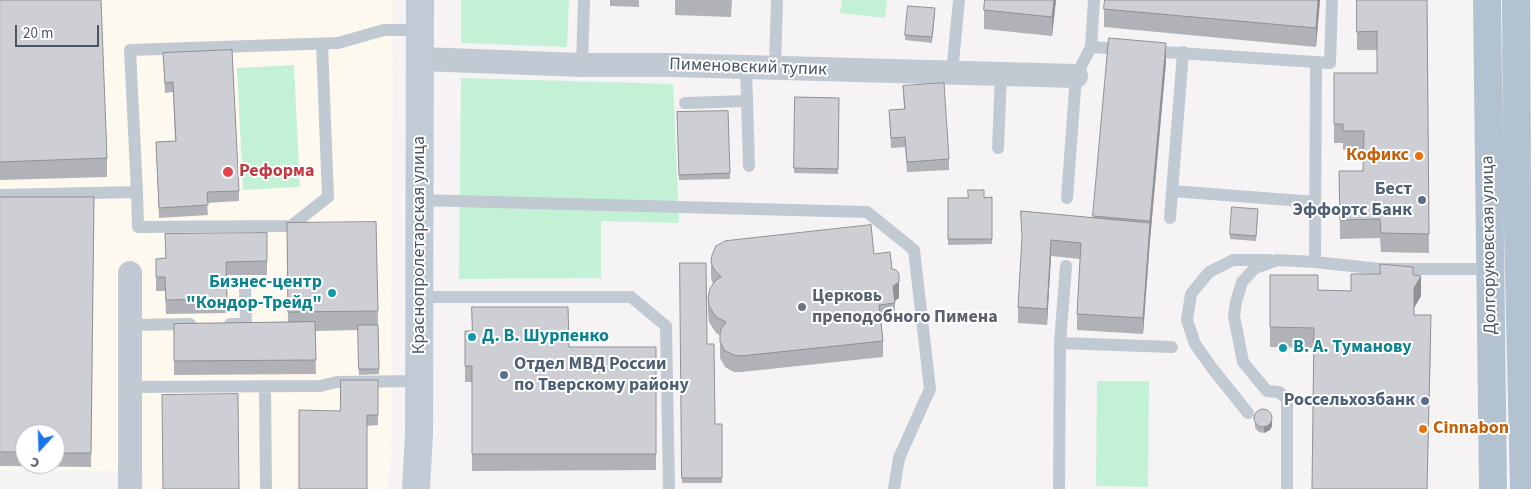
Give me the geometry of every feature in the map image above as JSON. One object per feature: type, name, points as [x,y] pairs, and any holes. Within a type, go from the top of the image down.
[{"type":"main road","name":"Краснопролетарская улица","points":[[416,489],[420,381],[420,0]]},
{"type":"main road","name":"Долгоруковская улица","points":[[1486,0],[1493,489]]},
{"type":"main road","name":"Долгоруковская улица","points":[[1516,0],[1524,186],[1526,403],[1524,489]]},
{"type":"street","name":"Пименовский тупик","points":[[421,59],[582,65],[746,67],[1076,76]]},
{"type":"street","points":[[130,273],[130,489]]},
{"type":"lane","points":[[582,65],[584,0]]},
{"type":"lane","points":[[775,68],[777,0]]},
{"type":"lane","points":[[952,73],[959,0]]},
{"type":"lane","points":[[1067,198],[1076,76],[1091,48],[1094,0]]},
{"type":"lane","points":[[1091,48],[1184,52],[1330,64],[1332,0]]},
{"type":"lane","points":[[322,44],[328,197],[290,226],[138,227],[130,50],[338,43],[384,30],[420,30]]},
{"type":"lane","points":[[1170,218],[1184,52]]},
{"type":"lane","points":[[1315,262],[1316,63]]},
{"type":"lane","points":[[746,67],[749,166]]},
{"type":"lane","points":[[998,148],[1001,74]]},
{"type":"lane","points":[[685,103],[747,101]]},
{"type":"lane","points":[[1172,190],[1315,202]]},
{"type":"lane","points":[[0,195],[137,192]]},
{"type":"lane","points":[[419,200],[867,212],[914,250],[930,389],[899,458],[894,489]]},
{"type":"lane","points":[[1248,413],[1195,344],[1187,320],[1191,294],[1209,272],[1233,260],[1315,262],[1380,269],[1491,269]]},
{"type":"lane","points":[[1277,260],[1256,268],[1242,282],[1234,316],[1243,362],[1267,391],[1279,392],[1287,399],[1287,489]]},
{"type":"lane","points":[[1059,489],[1060,343],[1066,266]]},
{"type":"lane","points":[[130,325],[246,324],[245,290]]},
{"type":"lane","points":[[419,297],[631,297],[666,326],[669,489]]},
{"type":"lane","points":[[1060,343],[1172,347]]},
{"type":"lane","points":[[130,387],[320,386],[337,382],[420,381]]},
{"type":"lane","points":[[265,386],[266,489]]},
{"type":"shaded area","points":[[0,0],[393,0],[391,460],[388,489],[143,489],[143,471],[65,470],[65,424],[15,424],[15,470],[0,470]]},
{"type":"green space","points":[[461,0],[569,0],[567,47],[461,43]]},
{"type":"green space","points":[[842,0],[887,0],[885,18],[840,13]]},
{"type":"green space","points":[[294,65],[300,187],[243,190],[237,68]]},
{"type":"green space","points":[[461,78],[673,84],[679,223],[601,221],[601,278],[459,279]]},
{"type":"green space","points":[[1097,381],[1149,381],[1148,487],[1096,486]]},
{"type":"building","points":[[0,0],[101,0],[107,158],[0,162]]},
{"type":"building","points":[[985,0],[1054,0],[1052,17],[984,10]]},
{"type":"building","points":[[1105,0],[1318,0],[1316,28],[1104,9]]},
{"type":"building","points":[[1357,0],[1427,0],[1429,234],[1381,233],[1380,219],[1340,220],[1339,171],[1363,171],[1364,131],[1343,131],[1343,124],[1334,124],[1334,73],[1377,73],[1377,31],[1357,32]]},
{"type":"building","points":[[908,6],[935,8],[932,37],[905,35]]},
{"type":"building","points":[[1109,38],[1166,43],[1150,221],[1093,216]]},
{"type":"building","points":[[232,50],[239,191],[207,192],[208,205],[159,208],[156,142],[176,141],[173,82],[165,83],[163,53]]},
{"type":"building","points":[[944,83],[949,159],[907,162],[905,137],[891,138],[889,110],[905,109],[903,86]]},
{"type":"building","points":[[795,97],[839,98],[838,169],[794,168]]},
{"type":"building","points":[[728,111],[730,173],[679,175],[677,112]]},
{"type":"building","points":[[968,190],[984,190],[984,198],[992,197],[992,239],[948,239],[948,198],[968,198]]},
{"type":"building","points":[[0,197],[94,197],[91,453],[65,453],[65,424],[15,424],[15,452],[0,452]]},
{"type":"building","points":[[1232,207],[1258,209],[1256,236],[1230,234]]},
{"type":"building","points":[[1021,211],[1150,223],[1143,318],[1077,314],[1081,243],[1051,240],[1047,309],[1018,307],[1022,238]]},
{"type":"building","name":"Бизнес-центр \"Кондор-Трейд\"","points":[[376,222],[378,311],[288,312],[287,223]]},
{"type":"building","name":"Церковь преподобного Пимена","points":[[871,225],[874,254],[890,252],[892,269],[896,270],[899,274],[899,282],[893,286],[895,303],[879,305],[883,341],[741,356],[725,351],[720,342],[720,335],[721,329],[726,322],[716,317],[709,306],[708,297],[715,281],[721,277],[713,268],[711,262],[716,246],[725,241]]},
{"type":"building","points":[[267,233],[267,261],[226,262],[227,299],[166,300],[165,277],[156,277],[156,259],[166,258],[165,234]]},
{"type":"building","points":[[680,263],[706,263],[707,344],[714,344],[715,424],[722,424],[722,478],[682,478]]},
{"type":"building","points":[[1380,264],[1413,267],[1413,275],[1421,276],[1414,288],[1414,315],[1431,315],[1427,489],[1312,489],[1314,328],[1270,327],[1270,275],[1318,275],[1318,290],[1351,291],[1351,274],[1380,274]]},
{"type":"building","points":[[472,307],[568,307],[569,347],[656,347],[656,454],[472,454],[472,366],[465,366],[465,331],[472,331]]},
{"type":"building","points":[[315,322],[316,360],[174,361],[174,324]]},
{"type":"building","points":[[358,325],[378,325],[379,369],[359,369]]},
{"type":"building","points":[[341,380],[378,380],[378,415],[367,415],[367,489],[299,489],[299,410],[340,411]]},
{"type":"building","points":[[238,394],[239,489],[163,489],[162,395]]},
{"type":"building","points":[[1263,409],[1269,412],[1272,418],[1269,424],[1263,427],[1257,424],[1254,418],[1257,412]]},
{"type":"place","name":"Кофикс","points":[[1419,156]]},
{"type":"place","name":"Реформа","points":[[228,172]]},
{"type":"place","name":"Бест Эффортс Банк","points":[[1422,200]]},
{"type":"place","name":"Бизнес-центр \"Кондор-Трейд\"","points":[[332,293]]},
{"type":"place","name":"Церковь преподобного Пимена","points":[[802,307]]},
{"type":"place","name":"Д. В. Шурпенко","points":[[472,337]]},
{"type":"place","name":"В. А. Туманову","points":[[1283,348]]},
{"type":"place","name":"Отдел МВД России по Тверскому району","points":[[504,375]]},
{"type":"place","name":"Россельхозбанк","points":[[1425,401]]},
{"type":"place","name":"Cinnabon","points":[[1423,429]]}]
